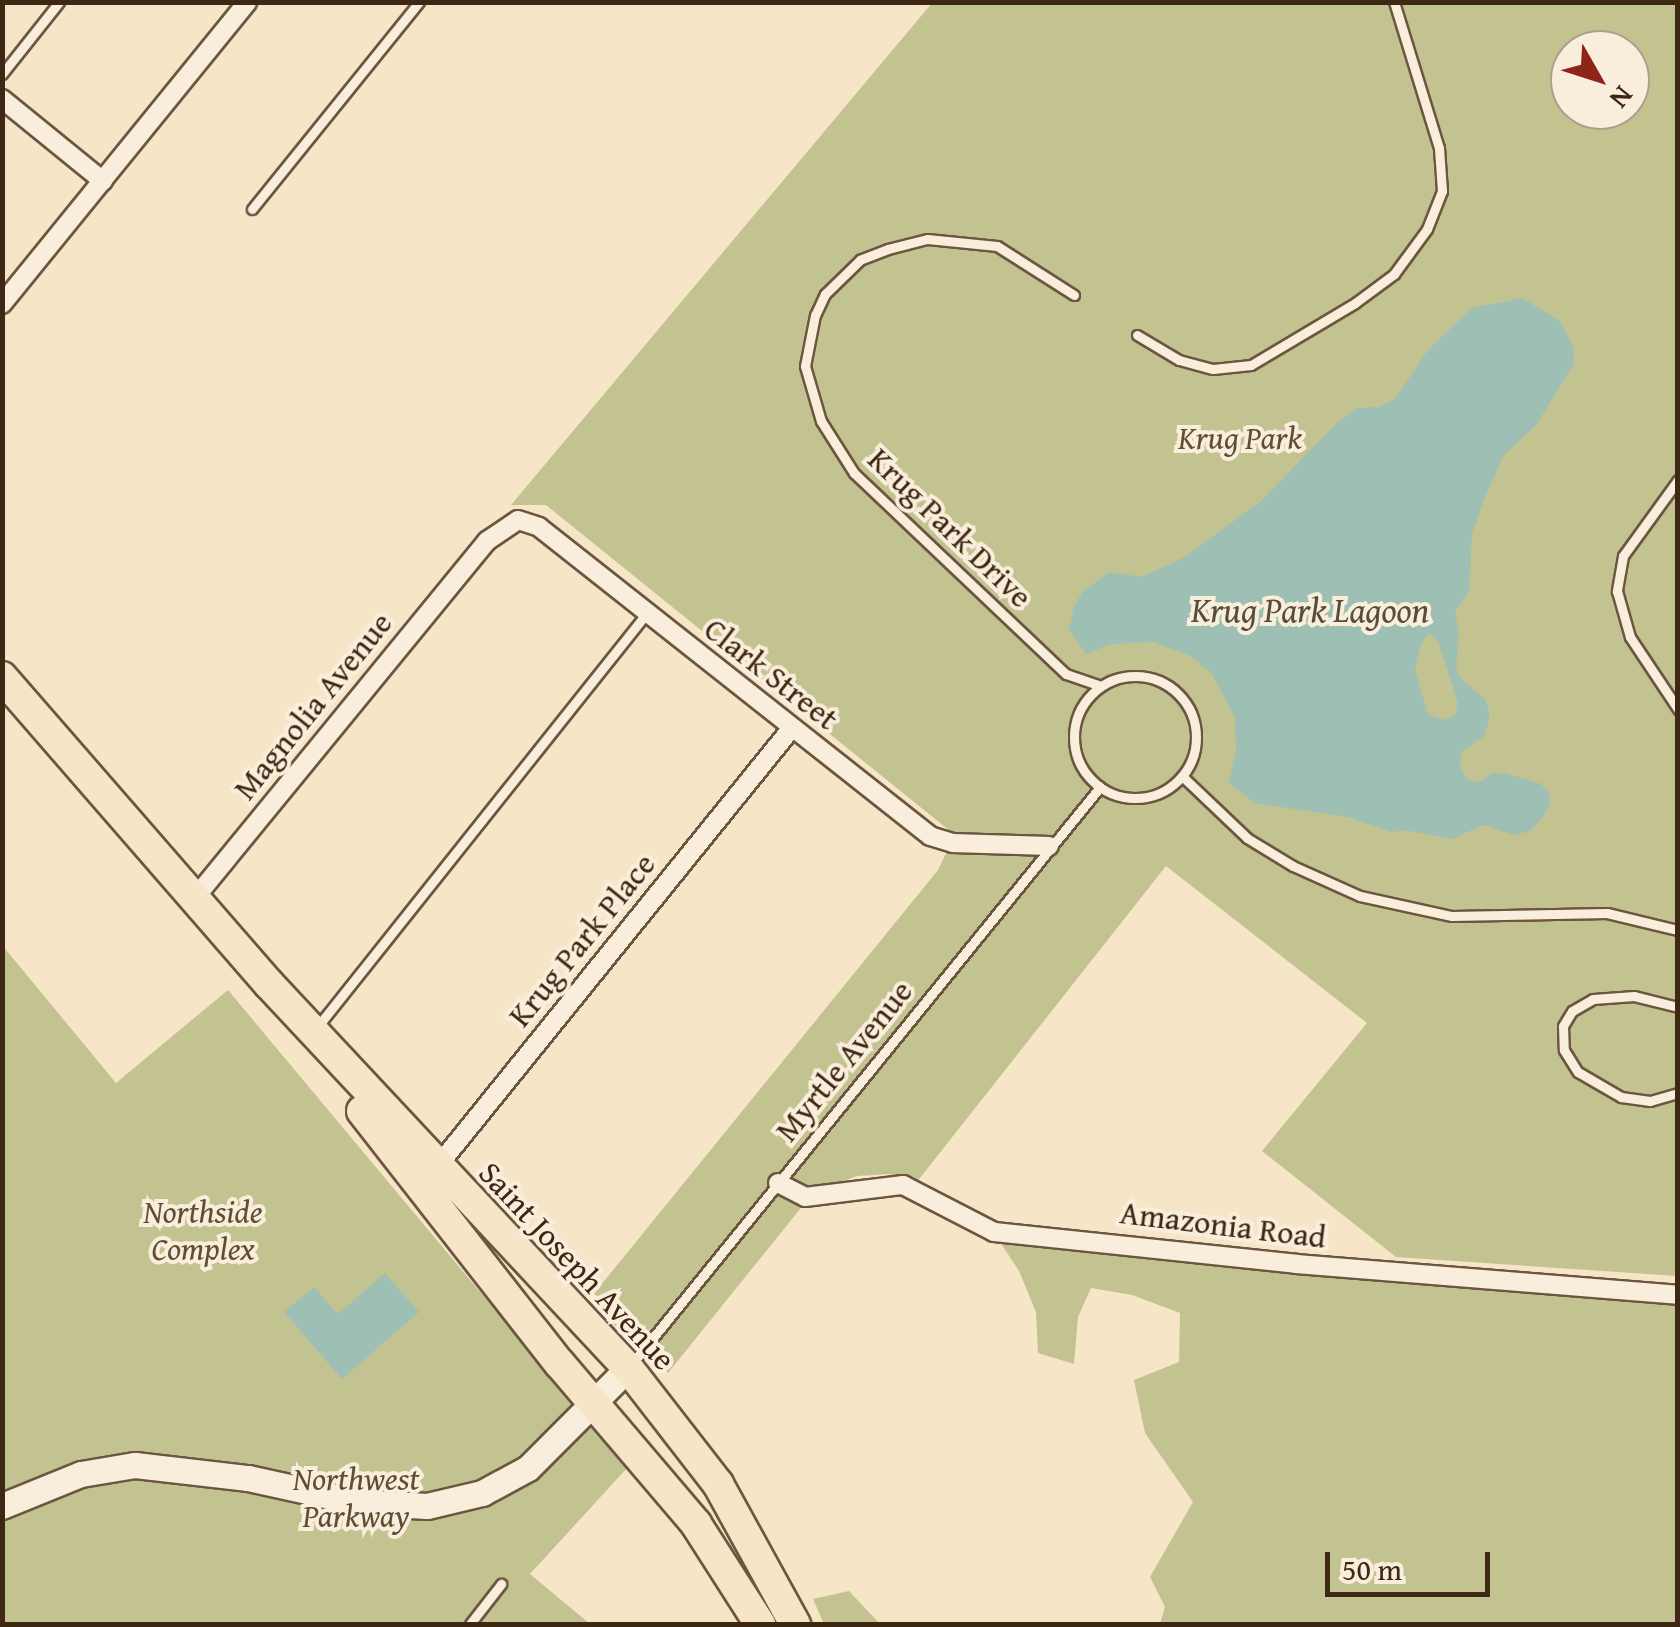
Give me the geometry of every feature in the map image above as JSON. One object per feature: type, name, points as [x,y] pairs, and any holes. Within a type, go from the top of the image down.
[{"type":"main road","name":"Saint Joseph Avenue","points":[[2,676],[313,1032],[428,1178],[594,1404],[696,1524],[760,1624]]},
{"type":"main road","name":"Saint Joseph Avenue","points":[[269,984],[428,1178],[628,1368],[718,1484],[795,1624]]},
{"type":"street","points":[[2,304],[247,2]]},
{"type":"street","points":[[2,99],[103,181]]},
{"type":"street","name":"Clark Street","points":[[479,551],[499,530],[518,520],[539,527],[930,836],[953,843],[1049,846]]},
{"type":"street","name":"Magnolia Avenue","points":[[194,899],[479,551]]},
{"type":"street","name":"Krug Park Place","points":[[428,1178],[791,729]]},
{"type":"street","name":"Amazonia Road","points":[[778,1183],[805,1197],[903,1185],[994,1232],[1296,1264],[1678,1295]]},
{"type":"street","points":[[2,1506],[80,1474],[135,1465],[248,1478],[356,1502],[428,1506],[482,1493],[528,1468],[628,1368]]},
{"type":"lane","points":[[2,74],[60,2]]},
{"type":"lane","points":[[252,210],[419,2]]},
{"type":"lane","points":[[1136,335],[1179,360],[1213,368],[1251,364],[1355,303],[1394,274],[1426,229],[1442,191],[1439,148],[1394,2]]},
{"type":"lane","name":"Krug Park Drive","points":[[1074,295],[997,246],[927,239],[860,260],[832,284],[815,315],[805,366],[821,421],[854,474],[1066,674],[1101,686]]},
{"type":"lane","points":[[1678,480],[1623,556],[1617,591],[1630,637],[1678,709]]},
{"type":"lane","points":[[313,1032],[646,614]]},
{"type":"lane","points":[[1134,676],[1168,684],[1181,696],[1196,727],[1192,762],[1182,776],[1164,791],[1143,798],[1120,797],[1100,787],[1083,770],[1075,736],[1084,703],[1101,686],[1134,676]]},
{"type":"lane","points":[[1182,776],[1247,838],[1293,866],[1360,896],[1452,916],[1607,913],[1678,930]]},
{"type":"lane","name":"Myrtle Avenue","points":[[628,1368],[1100,787]]},
{"type":"lane","points":[[1678,1007],[1634,996],[1592,999],[1572,1011],[1564,1026],[1564,1050],[1578,1072],[1621,1097],[1650,1101],[1678,1093]]},
{"type":"lane","points":[[470,1624],[501,1584]]},
{"type":"green space","name":"Krug Park","points":[[932,3],[1677,3],[1677,1276],[1396,1257],[1262,1151],[1367,1023],[1166,866],[916,1183],[889,1174],[857,1176],[826,1187],[804,1204],[668,1373],[588,1301],[938,870],[955,835],[546,505],[511,505]]},
{"type":"green space","points":[[2,945],[116,1083],[228,990],[627,1468],[530,1574],[590,1624],[3,1624]]},
{"type":"green space","points":[[998,1239],[1677,1299],[1677,1624],[1160,1624],[1165,1607],[1150,1577],[1193,1502],[1145,1433],[1134,1380],[1179,1362],[1180,1313],[1132,1295],[1091,1288],[1078,1317],[1074,1364],[1038,1353],[1036,1312],[1019,1271]]},
{"type":"green space","points":[[849,1591],[880,1624],[824,1624],[813,1599]]},
{"type":"water","name":"Krug Park Lagoon","points":[[1522,298],[1560,321],[1574,348],[1574,364],[1536,425],[1504,455],[1484,499],[1472,534],[1469,592],[1455,611],[1459,635],[1456,668],[1461,679],[1486,700],[1490,716],[1484,736],[1462,752],[1460,766],[1466,779],[1480,782],[1492,773],[1505,773],[1541,784],[1549,792],[1550,803],[1530,831],[1515,835],[1484,825],[1451,839],[1405,830],[1392,832],[1347,817],[1255,803],[1229,783],[1236,751],[1235,718],[1213,675],[1191,656],[1153,642],[1110,644],[1086,654],[1069,629],[1074,607],[1083,591],[1110,572],[1142,577],[1183,558],[1260,502],[1337,423],[1357,408],[1380,407],[1396,398],[1428,350],[1472,308]],"holes":[[[1429,633],[1438,641],[1458,703],[1455,715],[1444,720],[1428,715],[1415,670],[1421,645]]]},
{"type":"water","points":[[385,1273],[419,1312],[342,1379],[284,1312],[314,1287],[338,1314]]},
{"type":"park label","name":"Northside Complex","points":[[203,1232]]},
{"type":"park label","name":"Northwest Parkway","points":[[356,1498]]}]
